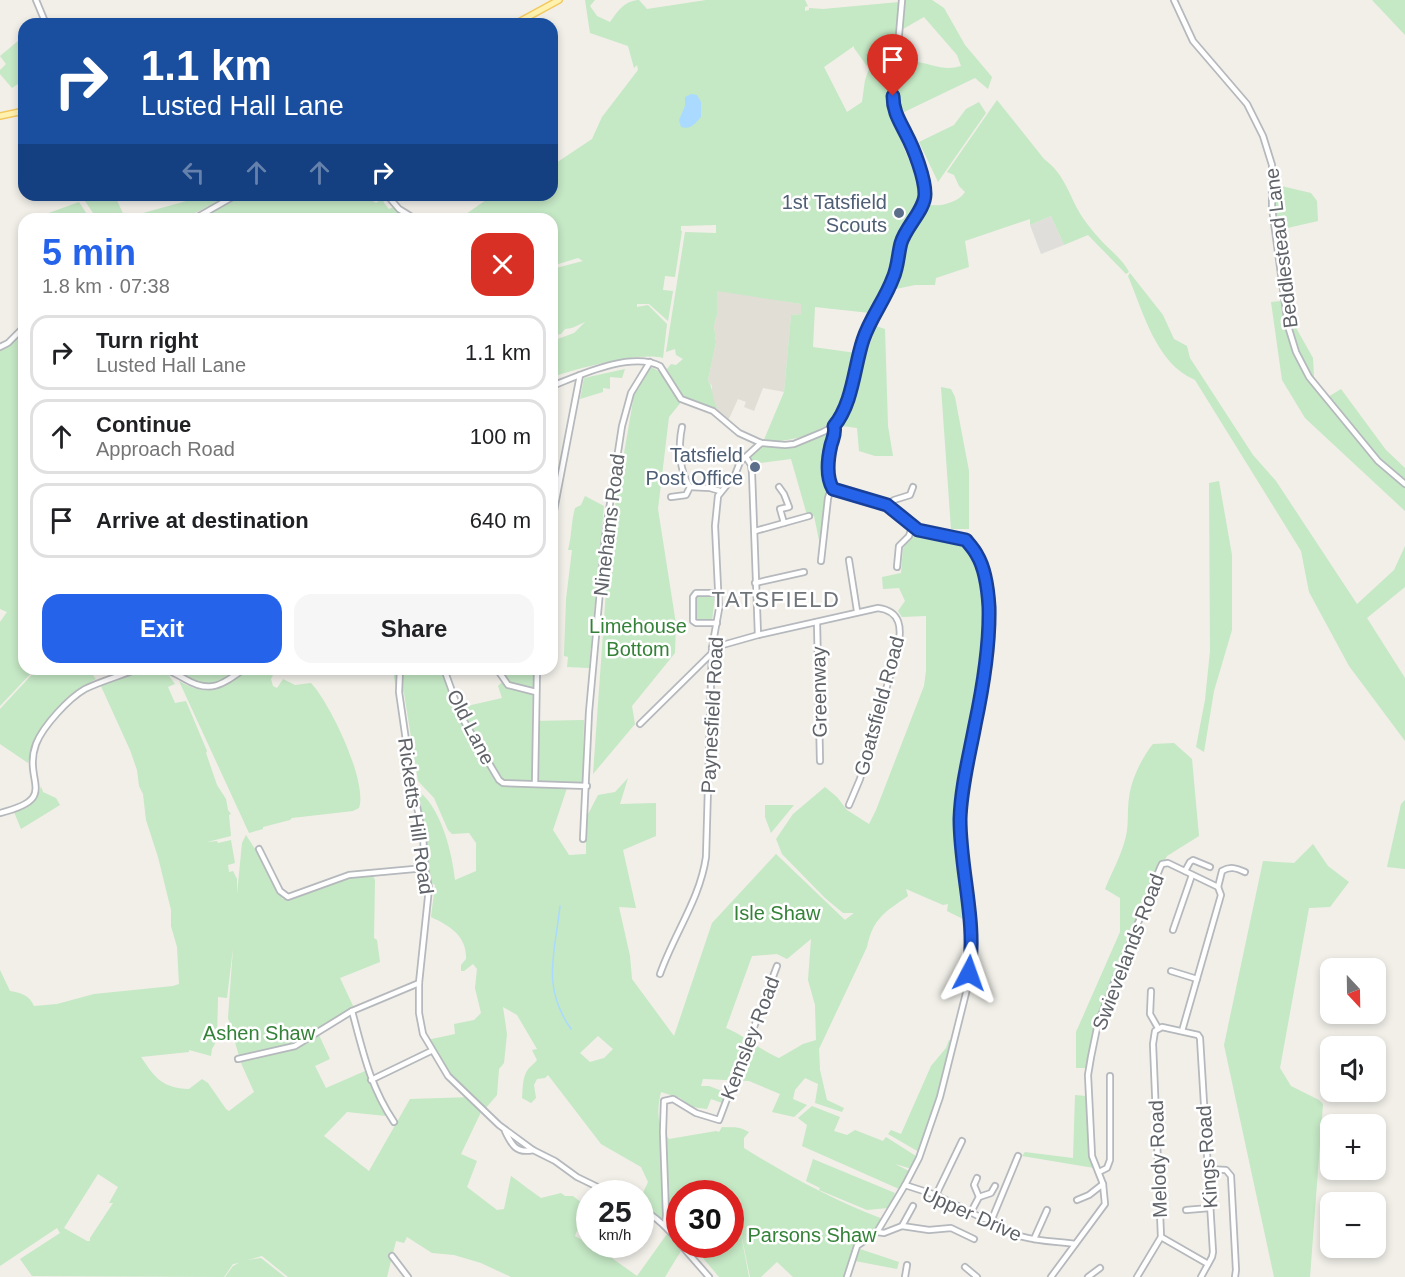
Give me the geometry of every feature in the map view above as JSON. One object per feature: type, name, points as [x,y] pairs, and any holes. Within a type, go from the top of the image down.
[{"type":"main road","points":[[526,18],[559,0]]},
{"type":"main road","points":[[0,116],[18,112]]},
{"type":"street","points":[[36,0],[44,18]]},
{"type":"street","points":[[833,489],[829,479],[834,426],[850,391],[863,339],[894,276],[901,243],[925,200],[924,187],[912,149],[895,114],[893,104],[902,0]]},
{"type":"street","name":"Beddlestead Lane","points":[[1174,0],[1193,40],[1247,104],[1263,136],[1272,165],[1272,208],[1288,327],[1296,352],[1309,377],[1371,453],[1392,475],[1405,484]]},
{"type":"street","points":[[204,213],[226,201]]},
{"type":"street","points":[[392,201],[404,213]]},
{"type":"street","points":[[0,347],[18,333]]},
{"type":"street","points":[[558,384],[598,368],[650,362],[663,369],[681,399],[712,411],[739,433],[761,443],[794,444],[834,426]]},
{"type":"street","name":"Ninehams Road","points":[[583,839],[589,712],[605,536],[622,426],[631,393],[650,362]]},
{"type":"street","points":[[558,478],[580,375]]},
{"type":"street","points":[[682,427],[680,449],[685,477],[690,487]]},
{"type":"street","name":"Paynesfield Road","points":[[660,974],[704,874],[712,650],[719,593],[715,526],[720,491],[733,478],[740,462],[761,443]]},
{"type":"street","points":[[746,457],[751,465],[758,635]]},
{"type":"street","points":[[690,487],[720,491]]},
{"type":"street","points":[[671,497],[686,495],[690,487]]},
{"type":"street","points":[[778,487],[784,494],[789,507],[780,507],[784,524]]},
{"type":"street","points":[[887,505],[910,495],[913,487]]},
{"type":"street","points":[[833,489],[887,505],[918,530],[966,540],[978,556],[988,586],[989,634],[976,722],[962,786],[961,844],[971,919],[972,954],[968,985],[940,1097],[919,1158],[877,1232],[857,1246],[847,1277]]},
{"type":"street","points":[[821,561],[828,498],[833,489]]},
{"type":"street","points":[[755,531],[809,516]]},
{"type":"street","points":[[897,567],[898,549],[901,542],[910,535],[912,527]]},
{"type":"street","points":[[849,560],[857,611]]},
{"type":"street","points":[[755,583],[804,572]]},
{"type":"street","points":[[717,623],[693,621],[693,597],[696,593],[719,593]]},
{"type":"street","name":"Goatsfield Road","points":[[712,650],[758,635],[857,611],[878,608],[889,610],[898,620],[901,633],[860,779],[849,805]]},
{"type":"street","name":"Greenway","points":[[817,622],[820,761]]},
{"type":"street","points":[[640,724],[712,650]]},
{"type":"street","points":[[0,813],[22,807],[30,802],[36,787],[33,758],[36,743],[48,724],[74,697],[122,675]]},
{"type":"street","points":[[177,675],[197,686],[211,688],[235,675]]},
{"type":"street","name":"Ricketts Hill Road","points":[[400,675],[399,693],[412,782],[423,836],[429,888],[419,983],[419,1013],[423,1034],[431,1051],[448,1076],[504,1129],[581,1180]]},
{"type":"street","name":"Old Lane","points":[[446,675],[461,716],[499,780],[503,783],[535,784]]},
{"type":"street","points":[[499,675],[508,685],[536,692]]},
{"type":"street","points":[[537,675],[535,784],[587,786]]},
{"type":"street","points":[[258,849],[280,891],[288,897],[349,874],[425,868]]},
{"type":"street","points":[[1210,867],[1194,860],[1190,862],[1185,871],[1219,889]]},
{"type":"street","name":"Swievelands Road","points":[[1051,1277],[1105,1204],[1103,1184],[1092,1156],[1088,1076],[1098,1023],[1162,864],[1168,862],[1185,871]]},
{"type":"street","points":[[1151,991],[1150,1014],[1158,1028],[1182,1030],[1221,900],[1219,889],[1222,871],[1232,868],[1245,872]]},
{"type":"street","points":[[1173,930],[1192,875]]},
{"type":"street","name":"Kemsley Road","points":[[665,1226],[664,1101],[673,1099],[696,1113],[719,1120],[777,966]]},
{"type":"street","points":[[1172,971],[1197,979]]},
{"type":"street","points":[[238,1059],[295,1046],[352,1011],[419,983]]},
{"type":"street","points":[[352,1011],[371,1080],[394,1122]]},
{"type":"street","name":"Melody Road","points":[[1137,1277],[1161,1237],[1154,1035],[1158,1028]]},
{"type":"street","name":"Kings Road","points":[[1182,1030],[1198,1035],[1213,1252],[1201,1277]]},
{"type":"street","points":[[371,1080],[431,1051]]},
{"type":"street","points":[[1099,1172],[1107,1168],[1110,1160],[1110,1076]]},
{"type":"street","points":[[504,1129],[511,1145],[525,1152],[533,1150]]},
{"type":"street","points":[[936,1196],[962,1141]]},
{"type":"street","points":[[992,1219],[1018,1156]]},
{"type":"street","points":[[1208,1169],[1226,1170],[1231,1176],[1235,1277]]},
{"type":"street","points":[[977,1178],[975,1185],[979,1197]]},
{"type":"street","points":[[1077,1200],[1089,1195],[1103,1184]]},
{"type":"street","name":"Upper Drive","points":[[905,1185],[936,1196],[984,1219],[992,1219],[997,1225],[1027,1239],[1075,1244]]},
{"type":"street","points":[[971,1212],[979,1197],[991,1193],[995,1186]]},
{"type":"street","points":[[902,1226],[913,1206]]},
{"type":"street","points":[[1186,1210],[1210,1208]]},
{"type":"street","points":[[1034,1239],[1047,1210]]},
{"type":"street","points":[[654,1216],[665,1226]]},
{"type":"street","points":[[877,1232],[885,1233],[902,1226],[929,1230],[951,1228],[974,1239]]},
{"type":"street","points":[[1161,1237],[1208,1264]]},
{"type":"street","points":[[392,1256],[408,1277]]},
{"type":"street","points":[[692,1258],[709,1277]]},
{"type":"street","points":[[905,1277],[907,1265]]},
{"type":"street","points":[[965,1267],[977,1277]]},
{"type":"street","points":[[1088,1277],[1100,1268]]},
{"type":"shaded area","points":[[1051,216],[1064,245],[1041,254],[1030,225]]},
{"type":"shaded area","points":[[717,290],[801,304],[801,314],[791,315],[784,392],[763,388],[754,411],[744,407],[746,402],[738,399],[728,421],[715,410],[717,407],[712,400],[712,386],[708,380],[716,342],[714,326],[717,315]]},
{"type":"green space","points":[[585,0],[595,0],[590,6],[597,16],[610,22],[625,4],[639,0],[647,9],[706,0],[805,0],[808,6],[805,7],[805,11],[809,8],[823,9],[899,2],[890,96],[899,135],[922,200],[905,225],[897,242],[890,277],[870,313],[815,307],[813,347],[856,353],[849,385],[840,409],[830,423],[812,433],[782,441],[763,442],[784,392],[791,315],[801,314],[801,304],[717,291],[717,315],[714,326],[716,342],[708,380],[717,407],[715,410],[682,397],[667,369],[671,364],[676,365],[683,359],[676,355],[675,349],[666,352],[685,232],[716,233],[716,225],[681,226],[675,277],[665,276],[663,290],[673,291],[668,321],[649,304],[637,304],[637,307],[648,305],[667,324],[663,358],[653,356],[624,359],[558,375],[558,339],[574,333],[585,322],[565,329],[558,335],[558,267],[583,261],[578,258],[558,264],[558,213],[468,213],[484,201],[558,201],[558,162],[592,139],[602,117],[638,70],[637,65],[634,68],[628,46],[590,33]],"holes":[[[854,46],[869,69],[862,102],[847,112],[824,67]]]},
{"type":"green space","points":[[904,0],[932,0],[944,8],[965,45],[992,77],[988,89],[975,78],[900,114],[895,104],[900,51],[910,61],[948,68],[961,66],[957,55],[924,17],[903,29]]},
{"type":"green space","points":[[1372,0],[1405,0],[1405,35]]},
{"type":"green space","points":[[18,41],[18,84],[12,88],[0,74],[0,70],[6,64],[0,56]]},
{"type":"green space","points":[[997,100],[1044,159],[1056,170],[1085,220],[1123,262],[1129,272],[1126,274],[1088,235],[1064,245],[1051,216],[1030,225],[1030,219],[965,241],[969,267],[936,278],[935,285],[915,285],[891,290],[898,274],[902,245],[925,204],[947,204],[958,199],[965,192],[954,175],[947,172]]},
{"type":"green space","points":[[979,102],[986,113],[938,182],[919,142],[954,125],[966,109]]},
{"type":"green space","points":[[1277,185],[1311,193],[1317,201],[1318,221],[1283,229],[1276,217],[1275,188]]},
{"type":"green space","points":[[85,201],[117,201],[123,213],[93,213]]},
{"type":"green space","points":[[186,201],[218,201],[195,213],[143,213]]},
{"type":"green space","points":[[233,201],[373,201],[376,203],[384,201],[389,209],[393,207],[399,213],[212,213]]},
{"type":"green space","points":[[79,202],[86,213],[49,213]]},
{"type":"green space","points":[[1130,273],[1163,315],[1174,339],[1187,346],[1190,358],[1253,455],[1276,481],[1357,604],[1394,570],[1405,546],[1405,587],[1367,618],[1405,678],[1405,741],[1349,666],[1309,592],[1301,551],[1195,380],[1170,362],[1152,335],[1128,276]]},
{"type":"green space","points":[[1281,301],[1313,358],[1314,377],[1328,397],[1341,389],[1386,450],[1405,468],[1405,511],[1305,418],[1282,380],[1271,302]]},
{"type":"green space","points":[[876,326],[885,329],[888,426],[893,456],[875,456],[859,451],[857,428],[842,426]]},
{"type":"green space","points":[[18,338],[18,675],[29,675],[0,706],[0,622],[7,612],[0,609],[0,350]]},
{"type":"green space","name":"Limehouse Bottom","points":[[651,367],[662,374],[682,401],[669,417],[658,509],[676,624],[675,653],[632,706],[635,724],[593,774],[610,535],[634,395]]},
{"type":"green space","points":[[625,369],[622,378],[610,377],[610,389],[603,388],[603,392],[580,399],[584,378]]},
{"type":"green space","points":[[941,387],[951,389],[955,397],[969,471],[969,529],[951,529]]},
{"type":"green space","points":[[832,430],[827,469],[828,485],[831,491],[823,545],[820,545],[814,516],[807,515],[791,459],[753,464],[749,458],[757,446],[786,447]]},
{"type":"green space","points":[[1219,481],[1232,555],[1232,630],[1214,691],[1204,752],[1196,747],[1205,700],[1210,651],[1209,483]]},
{"type":"green space","points":[[585,496],[604,506],[589,668],[567,667],[568,657],[564,656],[566,599],[572,550],[568,550],[575,508],[581,505]]},
{"type":"green space","points":[[916,533],[965,542],[976,559],[985,587],[987,632],[971,733],[959,786],[960,851],[955,846],[956,853],[961,853],[969,922],[947,911],[948,904],[943,905],[906,889],[908,896],[877,922],[819,1049],[820,1070],[827,1100],[844,1108],[842,1112],[815,1103],[818,1084],[805,1078],[795,1090],[793,1099],[807,1105],[794,1117],[772,1112],[780,1094],[749,1081],[703,1079],[701,1086],[709,1086],[727,1093],[722,1103],[711,1099],[707,1109],[692,1107],[680,1098],[661,1092],[659,1105],[660,1123],[669,1139],[719,1132],[722,1127],[741,1128],[749,1132],[744,1138],[744,1148],[812,1187],[883,1219],[855,1245],[844,1277],[793,1277],[777,1262],[761,1277],[750,1277],[744,1248],[744,1180],[666,1180],[666,1225],[654,1213],[654,1180],[647,1180],[641,1167],[601,1144],[548,1075],[537,1079],[534,1085],[536,1098],[531,1103],[522,1098],[525,1075],[537,1060],[532,1050],[537,1049],[517,1015],[503,1007],[507,1034],[504,1063],[499,1069],[497,1095],[485,1109],[483,1108],[461,1154],[477,1161],[467,1187],[497,1210],[504,1209],[511,1176],[541,1198],[561,1193],[565,1196],[573,1196],[576,1198],[576,1258],[612,1258],[637,1276],[650,1258],[654,1258],[654,1252],[666,1235],[666,1258],[677,1258],[665,1277],[511,1277],[481,1263],[454,1255],[432,1253],[407,1237],[404,1243],[396,1241],[387,1277],[288,1277],[262,1256],[248,1260],[261,1258],[285,1277],[225,1277],[233,1266],[239,1263],[233,1264],[224,1277],[32,1276],[20,1259],[60,1233],[57,1228],[0,1266],[0,970],[10,991],[25,995],[34,1006],[57,1004],[94,994],[179,984],[177,947],[171,926],[171,910],[146,820],[137,770],[100,684],[126,675],[168,675],[175,684],[168,687],[175,703],[186,701],[207,751],[217,785],[226,799],[231,814],[229,815],[231,836],[207,842],[217,841],[218,843],[231,840],[235,863],[228,865],[229,872],[233,871],[237,879],[237,894],[242,843],[246,835],[284,894],[282,899],[320,889],[351,876],[372,874],[375,880],[374,938],[377,940],[380,962],[340,978],[354,1008],[325,1023],[326,1025],[296,1047],[319,1035],[330,1059],[315,1066],[326,1088],[365,1071],[386,1116],[347,1112],[324,1136],[369,1171],[410,1099],[473,1097],[448,1073],[427,1040],[455,1034],[454,1024],[474,1020],[481,1013],[475,988],[477,969],[473,964],[461,971],[461,965],[466,959],[464,944],[451,928],[431,917],[435,885],[428,877],[423,820],[416,789],[425,797],[439,818],[448,843],[455,880],[476,871],[476,843],[469,833],[452,834],[448,830],[434,798],[418,781],[404,693],[395,684],[394,675],[444,675],[454,709],[502,698],[498,686],[505,679],[502,675],[534,675],[532,721],[584,720],[583,773],[586,786],[567,788],[553,830],[569,855],[586,854],[586,818],[598,795],[615,792],[628,778],[620,804],[656,803],[656,836],[623,850],[636,908],[619,907],[630,956],[632,979],[674,1036],[712,923],[776,854],[845,920],[854,913],[843,913],[825,898],[782,854],[776,839],[793,814],[825,787],[847,810],[869,824],[876,810],[924,686],[926,671],[926,616],[902,617],[898,611],[905,601],[899,588],[883,589],[882,577],[901,573],[903,548]],"holes":[[[811,939],[808,980],[815,1005],[816,1040],[803,1044],[779,1058],[726,1028],[752,956],[777,954],[787,959]],[[233,948],[228,1018],[241,1063],[254,1092],[229,1111],[208,1083],[202,1079],[189,1089],[172,1087],[155,1076],[141,1057],[189,1052],[189,1050],[211,1056],[217,1040],[218,997],[227,998]],[[598,1036],[613,1049],[604,1058],[590,1062],[580,1053]],[[98,1174],[118,1187],[109,1203],[113,1203],[90,1241],[64,1228]]]},
{"type":"green space","points":[[697,595],[715,596],[712,621],[695,620]]},
{"type":"green space","points":[[31,675],[93,675],[96,679],[76,691],[49,719],[35,738],[28,763],[0,744],[0,709]]},
{"type":"green space","points":[[179,675],[229,675],[213,685],[197,684]]},
{"type":"green space","points":[[240,675],[273,675],[271,679],[273,686],[277,688],[283,679],[295,685],[311,683],[328,707],[346,743],[358,780],[359,808],[353,811],[292,818],[249,833],[179,681],[208,690],[216,689]]},
{"type":"green space","points":[[1174,743],[1192,759],[1199,836],[1167,856],[1148,891],[1096,1023],[1087,1068],[1076,1068],[1076,1032],[1120,932],[1120,898],[1105,889],[1126,836],[1132,784],[1141,762],[1153,744]]},
{"type":"green space","points":[[41,786],[43,792],[56,798],[60,805],[21,829],[14,812],[32,804]]},
{"type":"green space","points":[[1405,800],[1405,869],[1387,867],[1401,804]]},
{"type":"green space","points":[[765,805],[794,805],[771,833],[765,817]]},
{"type":"green space","points":[[1313,844],[1328,866],[1349,882],[1330,907],[1309,908],[1280,1068],[1291,1086],[1323,1104],[1322,1114],[1320,1114],[1320,1144],[1310,1277],[1274,1277],[1224,1045],[1263,861],[1294,863]]},
{"type":"green space","points":[[949,1040],[952,1041],[940,1096],[919,1152],[888,1134],[891,1130],[901,1134],[931,1066],[946,1048]]},
{"type":"green space","points":[[1075,1095],[1086,1096],[1091,1161],[1094,1168],[1022,1156],[1025,1152],[1073,1158]]},
{"type":"green space","points":[[812,1106],[840,1117],[834,1131],[847,1135],[855,1130],[883,1141],[886,1137],[916,1156],[917,1159],[912,1169],[895,1164],[909,1171],[899,1189],[802,1146],[807,1125],[798,1118]]},
{"type":"green space","points":[[813,1159],[895,1193],[888,1208],[867,1210],[819,1190],[820,1188],[806,1181]]},
{"type":"green space","points":[[860,1249],[899,1262],[897,1269],[855,1261]]},
{"type":"green space","points":[[744,1250],[749,1277],[719,1277],[703,1258],[744,1258]]},
{"type":"water","points":[[691,94],[697,95],[701,102],[701,117],[690,127],[684,128],[681,127],[679,120],[685,106],[685,97]]},
{"type":"waterway","points":[[560,906],[553,954],[553,984],[556,998],[571,1029]]},
{"type":"place","name":"1st Tatsfield Scouts","points":[[899,213]]},
{"type":"place","name":"Tatsfield Post Office","points":[[755,467]]},
{"type":"district","name":"TATSFIELD","points":[[776,599]]},
{"type":"route","points":[[893,96],[895,114],[912,149],[924,187],[925,200],[906,231],[894,276],[863,339],[850,391],[834,426],[829,479],[833,489],[838,492],[887,505],[918,530],[966,540],[978,556],[988,586],[989,634],[976,722],[962,786],[960,818],[961,844],[971,919],[972,954],[969,973]]},
{"type":"park label","name":"Isle Shaw","points":[[777,913]]},
{"type":"park label","name":"Ashen Shaw","points":[[259,1033]]},
{"type":"park label","name":"Parsons Shaw","points":[[812,1235]]}]
